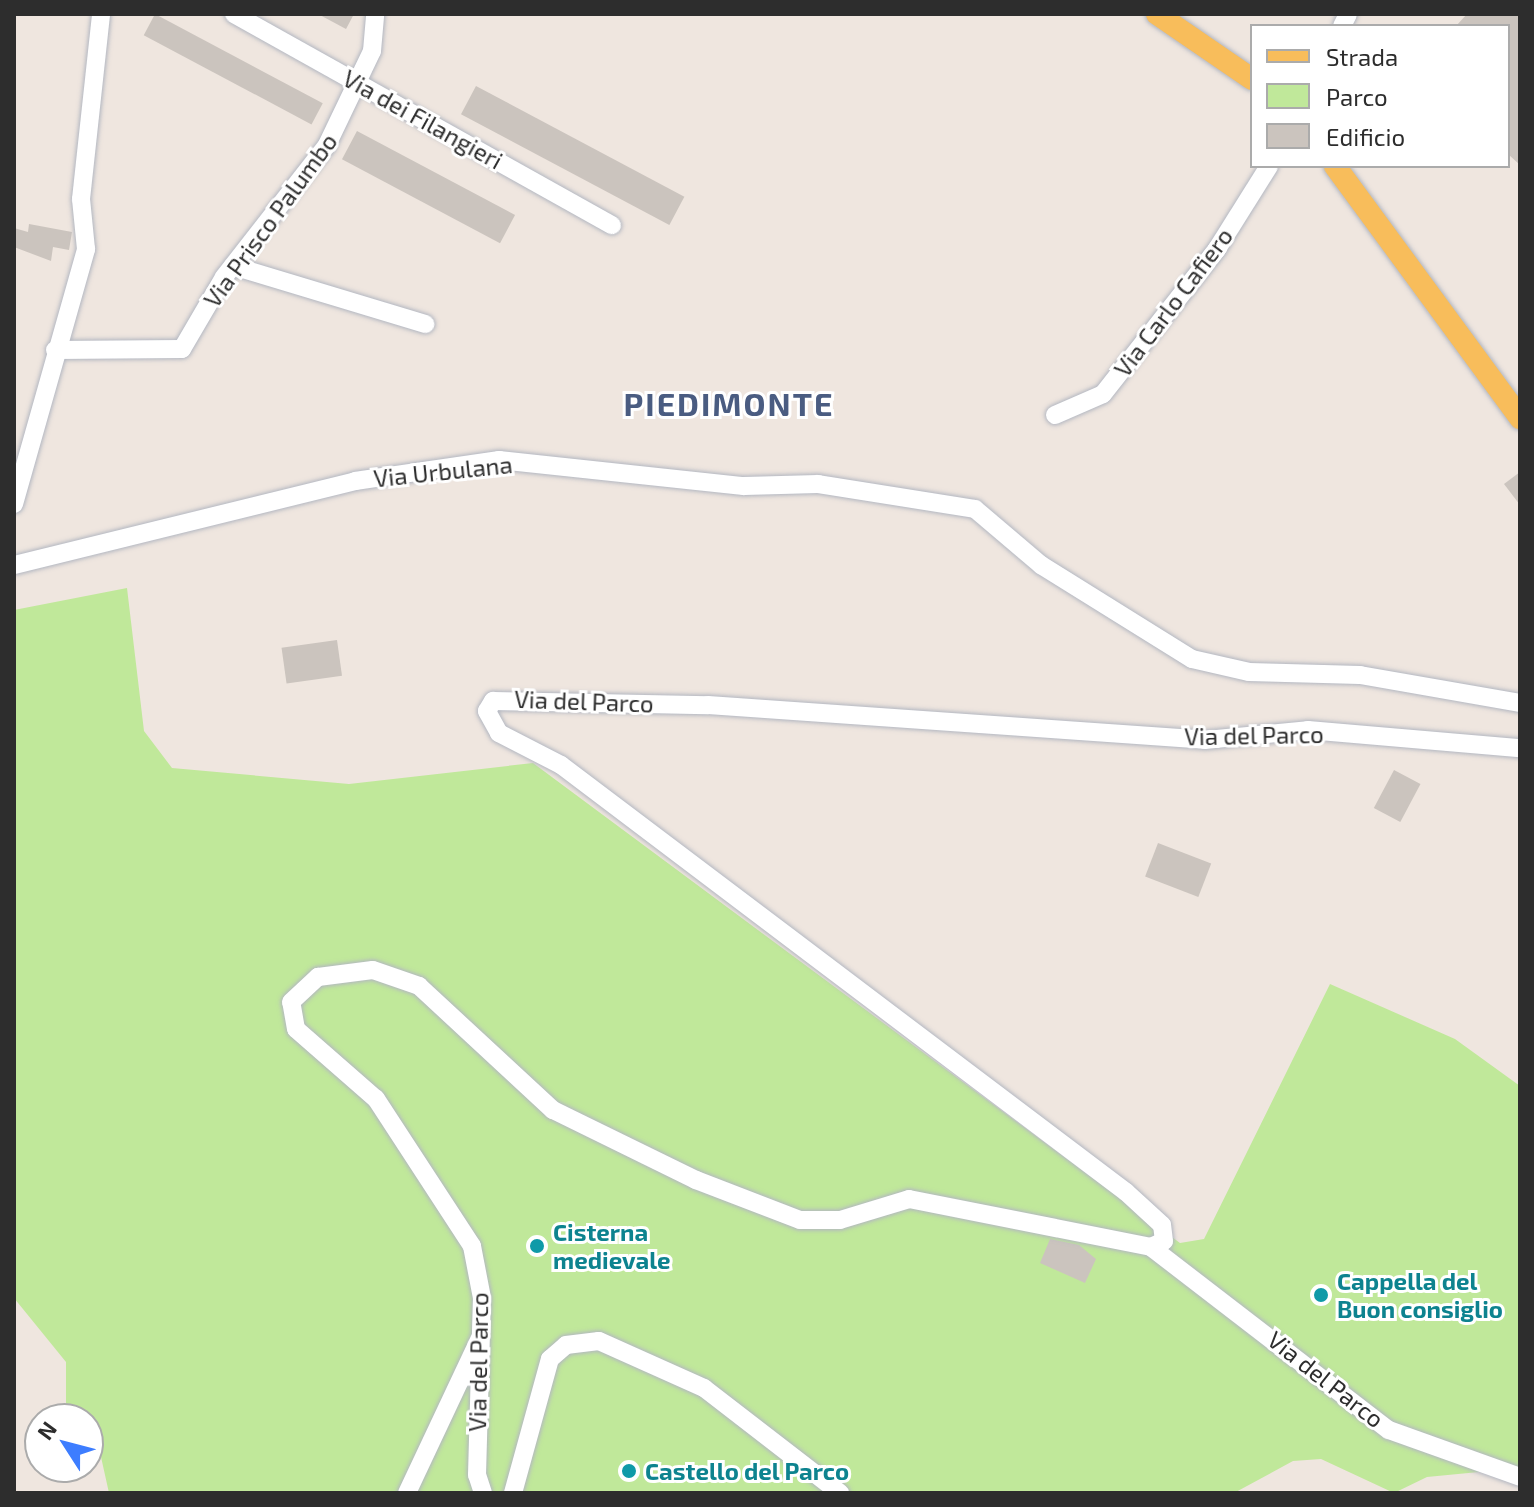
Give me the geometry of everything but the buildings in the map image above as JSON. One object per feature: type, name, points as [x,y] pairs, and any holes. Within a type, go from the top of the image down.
[{"type":"main road","points":[[1157,14],[1250,78]]},
{"type":"main road","points":[[1336,168],[1520,418]]},
{"type":"street","points":[[14,504],[86,249],[81,199],[101,14]]},
{"type":"street","name":"Via dei Filangieri","points":[[234,14],[612,225]]},
{"type":"street","name":"Via Prisco Palumbo","points":[[55,350],[182,349],[233,266],[327,145],[360,83],[375,14]]},
{"type":"street","name":"Via Carlo Cafiero","points":[[1055,415],[1103,394],[1217,249],[1268,168]]},
{"type":"street","points":[[233,266],[425,324]]},
{"type":"street","name":"Via Urbulana","points":[[14,565],[355,481],[499,460],[744,486],[818,484],[975,509],[1041,565],[1192,659],[1249,672],[1360,675],[1520,703]]},
{"type":"street","name":"Via del Parco","points":[[1151,1247],[1164,1241],[1162,1225],[1126,1192],[561,765],[499,733],[490,725],[493,701],[708,705],[1205,740],[1308,730],[1520,748]]},
{"type":"street","name":"Via del Parco","points":[[483,1493],[477,1431],[483,1332],[472,1246],[441,1190],[376,1099],[296,1029],[291,1002],[318,977],[373,970],[419,986],[553,1110],[696,1180],[800,1220],[840,1220],[909,1199],[1151,1247],[1389,1430],[1520,1477]]},
{"type":"street","points":[[407,1493],[483,1332]]},
{"type":"street","name":"Via del Parco","points":[[513,1493],[550,1359],[566,1345],[599,1341],[704,1388],[840,1493]]},
{"type":"green space","points":[[127,588],[144,731],[172,768],[349,784],[533,763],[1180,1243],[1204,1239],[1330,984],[1455,1039],[1520,1086],[1520,1468],[1427,1477],[1394,1493],[1321,1459],[1293,1461],[1234,1493],[109,1493],[104,1470],[104,1403],[66,1403],[66,1362],[14,1298],[14,610]]},
{"type":"place","name":"Cisterna medievale","points":[[537,1246]]},
{"type":"place","name":"Cappella del Buon consiglio","points":[[1321,1295]]},
{"type":"place","name":"Castello del Parco","points":[[629,1471]]},
{"type":"district","name":"PIEDIMONTE","points":[[729,403]]}]
